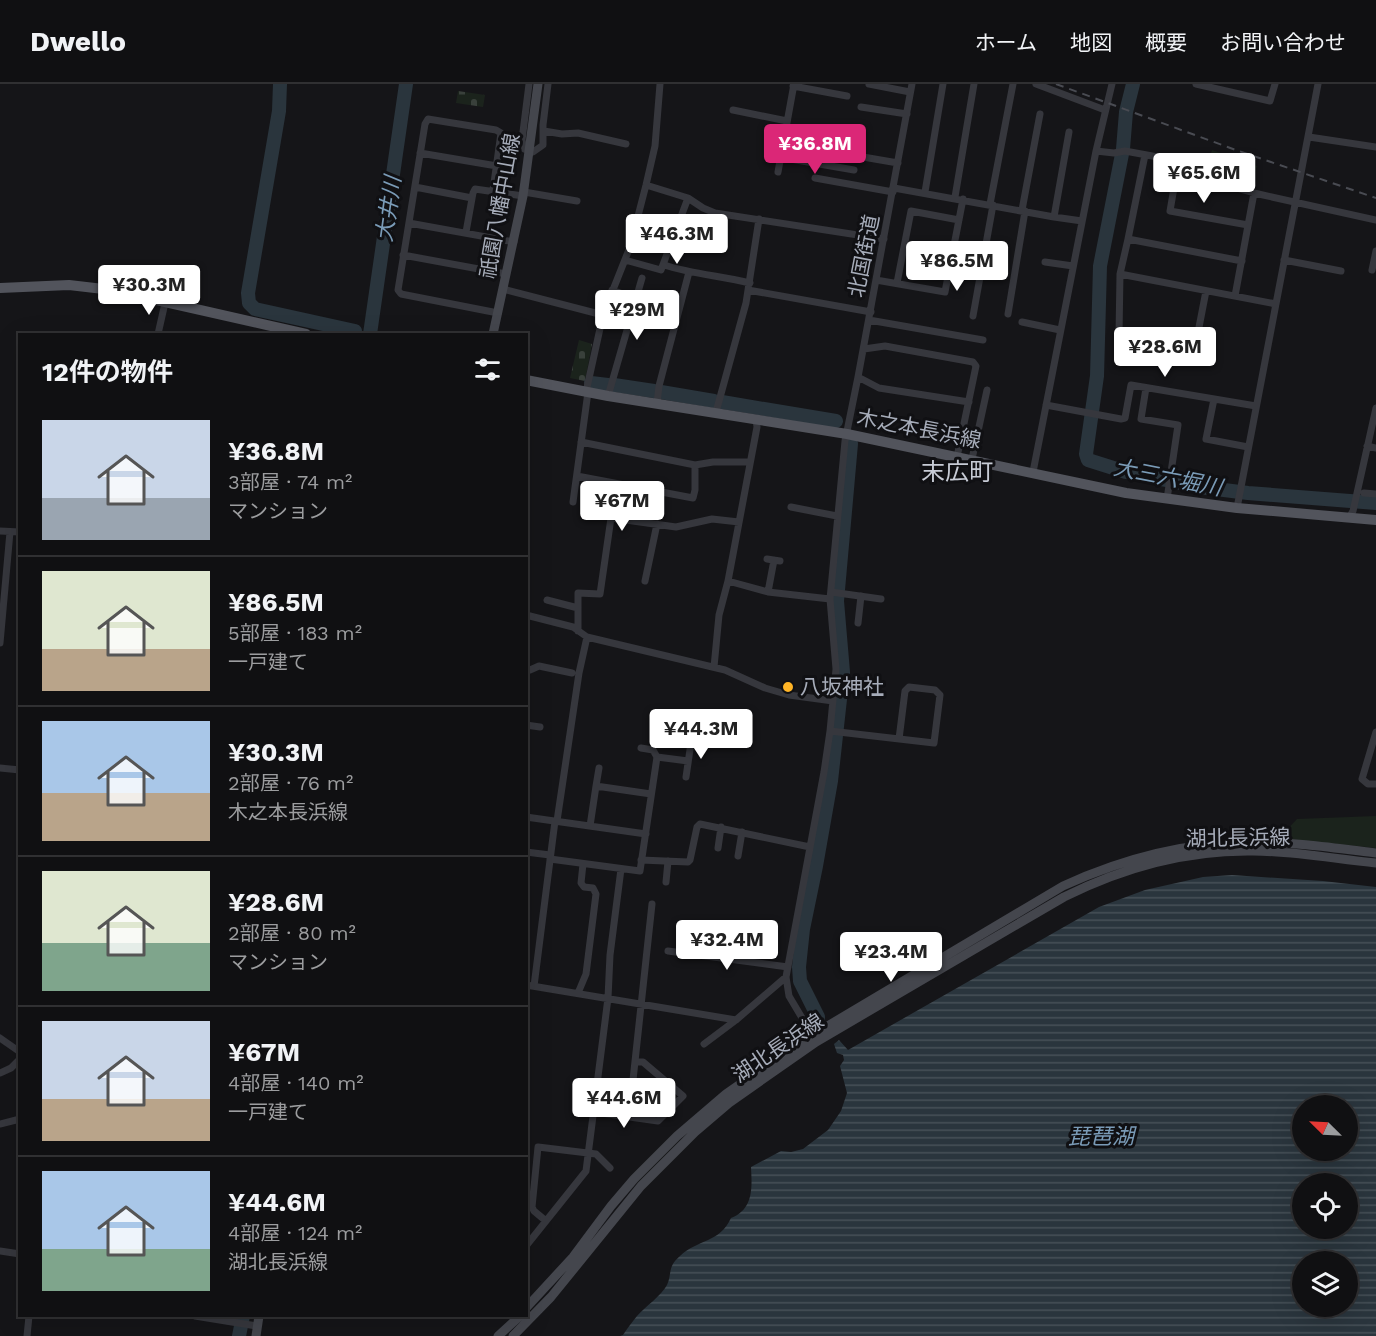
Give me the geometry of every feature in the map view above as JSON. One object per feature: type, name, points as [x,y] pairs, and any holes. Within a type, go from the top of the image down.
[{"type":"main road","name":"祇園八幡中山線","points":[[493,333],[523,194],[538,84]]},
{"type":"main road","points":[[0,288],[48,285],[90,287],[301,333]]},
{"type":"main road","name":"木之本長浜線","points":[[528,380],[608,396],[847,434],[1126,493],[1168,494],[1376,520]]},
{"type":"main road","name":"湖北長浜線","points":[[513,1336],[558,1289],[641,1186],[695,1132],[814,1039],[1063,886],[1105,867],[1175,848],[1213,843],[1296,844],[1376,853]]},
{"type":"main road","name":"湖北長浜線","points":[[528,1306],[573,1257],[634,1179],[677,1136],[726,1094],[761,1068],[1064,897],[1106,878],[1141,866],[1186,856],[1254,851],[1376,864]]},
{"type":"main road","points":[[498,1336],[519,1317]]},
{"type":"main road","points":[[254,1322],[256,1336]]},
{"type":"street","points":[[529,84],[522,140],[524,149],[529,152],[536,151],[543,145],[548,84]]},
{"type":"street","points":[[573,502],[587,392],[603,315],[630,247],[646,185],[655,146],[660,84]]},
{"type":"street","points":[[870,84],[911,88]]},
{"type":"street","points":[[925,192],[943,84]]},
{"type":"street","points":[[955,197],[974,84]]},
{"type":"street","points":[[973,316],[1013,84]]},
{"type":"street","points":[[1036,84],[1105,111]]},
{"type":"street","points":[[1033,472],[1096,151],[1112,84]]},
{"type":"street","points":[[1198,84],[1270,101],[1275,84]]},
{"type":"street","points":[[1238,503],[1318,84]]},
{"type":"street","points":[[777,172],[794,85],[848,96]]},
{"type":"street","name":"北国街道","points":[[786,977],[834,731],[833,701],[836,660],[830,616],[837,516],[847,434],[911,88]]},
{"type":"street","points":[[861,106],[907,114]]},
{"type":"street","points":[[733,110],[787,121]]},
{"type":"street","points":[[1008,314],[1040,114]]},
{"type":"street","points":[[493,190],[502,136],[500,132],[431,119],[425,124],[398,290],[399,293],[498,313]]},
{"type":"street","points":[[832,128],[828,151],[898,163]]},
{"type":"street","points":[[544,131],[562,134],[578,133],[626,144]]},
{"type":"street","points":[[1054,216],[1069,132]]},
{"type":"street","points":[[1309,137],[1376,147]]},
{"type":"street","points":[[1096,151],[1125,152],[1174,160],[1184,173],[1254,193],[1295,200],[1376,220]]},
{"type":"street","points":[[420,153],[497,166]]},
{"type":"street","points":[[1145,155],[1120,274],[1119,335],[1126,341],[1190,353],[1195,348],[1206,291]]},
{"type":"street","points":[[779,156],[854,170]]},
{"type":"street","points":[[1180,168],[1176,176],[1170,211],[1248,225]]},
{"type":"street","points":[[815,178],[893,190],[925,192],[1082,221]]},
{"type":"street","points":[[646,185],[688,198],[715,213],[884,239]]},
{"type":"street","points":[[415,187],[472,198]]},
{"type":"street","points":[[466,232],[473,191],[476,188],[576,201]]},
{"type":"street","points":[[1235,296],[1254,193]]},
{"type":"street","points":[[625,260],[661,270],[688,198]]},
{"type":"street","points":[[876,280],[945,292],[963,199]]},
{"type":"street","points":[[897,284],[911,211],[959,220]]},
{"type":"street","points":[[716,412],[749,286],[759,219]]},
{"type":"street","points":[[409,223],[514,242]]},
{"type":"street","points":[[1128,239],[1242,261]]},
{"type":"street","points":[[904,247],[952,256]]},
{"type":"street","points":[[1372,270],[1376,251]]},
{"type":"street","points":[[403,255],[506,274]]},
{"type":"street","points":[[1284,260],[1341,271]]},
{"type":"street","points":[[1045,262],[1073,266]]},
{"type":"street","points":[[664,265],[871,312]]},
{"type":"street","points":[[657,403],[659,386],[689,272]]},
{"type":"street","points":[[1120,274],[1276,304]]},
{"type":"street","points":[[608,396],[642,278]]},
{"type":"street","points":[[503,289],[603,315]]},
{"type":"street","points":[[612,290],[636,299]]},
{"type":"street","points":[[158,333],[165,303]]},
{"type":"street","points":[[869,320],[983,340]]},
{"type":"street","points":[[1022,322],[1060,330]]},
{"type":"street","points":[[864,349],[885,346],[973,362],[976,366],[957,457]]},
{"type":"street","points":[[858,377],[879,388],[969,402]]},
{"type":"street","points":[[1046,405],[1121,419],[1125,418],[1131,385],[1256,406]]},
{"type":"street","points":[[1146,388],[1141,419],[1178,425],[1168,494]]},
{"type":"street","points":[[972,459],[987,390]]},
{"type":"street","points":[[1214,399],[1206,439],[1248,447]]},
{"type":"street","points":[[1349,518],[1360,494],[1367,446],[1376,408]]},
{"type":"street","points":[[714,668],[719,615],[728,582],[757,427],[756,419]]},
{"type":"street","points":[[581,442],[695,465],[713,462],[750,462]]},
{"type":"street","points":[[1367,446],[1376,448]]},
{"type":"street","points":[[577,476],[693,498],[695,465]]},
{"type":"street","points":[[1360,494],[1376,494]]},
{"type":"street","points":[[578,631],[578,593],[600,594],[613,501]]},
{"type":"street","points":[[791,507],[837,516]]},
{"type":"street","points":[[611,518],[676,527],[712,519],[739,522]]},
{"type":"street","points":[[645,581],[657,524]]},
{"type":"street","points":[[0,531],[18,532]]},
{"type":"street","points":[[0,643],[10,532]]},
{"type":"street","points":[[768,592],[774,560]]},
{"type":"street","points":[[728,582],[768,592],[881,598]]},
{"type":"street","points":[[858,623],[861,596]]},
{"type":"street","points":[[547,600],[578,608]]},
{"type":"street","points":[[528,615],[564,624],[587,637],[714,668],[789,695],[833,701]]},
{"type":"street","points":[[587,637],[579,673],[530,985],[736,1020]]},
{"type":"street","points":[[528,670],[539,666],[572,673]]},
{"type":"street","points":[[834,731],[899,739],[934,743],[940,695],[935,690],[909,687],[905,691],[899,739]]},
{"type":"street","points":[[528,725],[540,728]]},
{"type":"street","points":[[1376,732],[1362,779],[1368,784],[1376,784]]},
{"type":"street","points":[[686,777],[694,733]]},
{"type":"street","points":[[528,852],[583,864],[640,872],[657,757],[653,750],[641,748]]},
{"type":"street","points":[[657,757],[688,761]]},
{"type":"street","points":[[0,768],[18,770]]},
{"type":"street","points":[[590,826],[599,768]]},
{"type":"street","points":[[596,786],[651,794]]},
{"type":"street","points":[[528,817],[646,834]]},
{"type":"street","points":[[641,860],[689,862],[699,824],[742,831],[810,847]]},
{"type":"street","points":[[718,848],[722,828]]},
{"type":"street","points":[[738,856],[742,831]]},
{"type":"street","points":[[666,882],[668,861]]},
{"type":"street","points":[[578,993],[586,974],[596,894],[593,888],[580,884],[583,864]]},
{"type":"street","points":[[528,1244],[585,1174],[608,998],[610,955],[621,869]]},
{"type":"street","points":[[628,1117],[652,903]]},
{"type":"street","points":[[669,951],[788,967]]},
{"type":"street","points":[[786,977],[789,996],[814,1039]]},
{"type":"street","points":[[704,1044],[786,977]]},
{"type":"street","points":[[0,1038],[18,1051]]},
{"type":"street","points":[[0,1073],[11,1068],[18,1061]]},
{"type":"street","points":[[594,1112],[658,1121],[683,1096],[643,1062],[635,1062]]},
{"type":"street","points":[[0,1124],[18,1120]]},
{"type":"street","points":[[546,1221],[532,1207],[538,1147],[596,1154],[610,1168]]},
{"type":"street","points":[[0,1251],[18,1254]]},
{"type":"street","points":[[27,1336],[29,1317]]},
{"type":"street","points":[[204,1317],[254,1322]]},
{"type":"green space","points":[[458,91],[485,95],[483,107],[456,103]]},
{"type":"green space","points":[[1212,150],[1257,166],[1250,187],[1204,175]]},
{"type":"green space","points":[[579,340],[592,344],[585,381],[570,378]]},
{"type":"green space","points":[[1376,816],[1376,848],[1279,838],[1297,819]]},
{"type":"water","name":"琵琶湖","points":[[1232,875],[1376,887],[1376,1336],[620,1336],[665,1289],[671,1267],[676,1260],[694,1246],[715,1237],[731,1218],[744,1209],[750,1197],[751,1167],[781,1151],[791,1152],[803,1149],[828,1130],[841,1111],[847,1093],[840,1066],[844,1060],[843,1055],[837,1053],[834,1044],[839,1040],[848,1050],[1099,907],[1145,890],[1203,877]]},
{"type":"waterway","points":[[280,84],[279,111],[248,293],[249,303],[255,309],[355,331]]},
{"type":"waterway","name":"大井川","points":[[370,333],[406,84]]},
{"type":"waterway","name":"大三六堀川","points":[[1133,84],[1126,112],[1123,149],[1100,266],[1097,376],[1086,454],[1088,460],[1126,472],[1200,487],[1376,503]]},
{"type":"waterway","points":[[591,383],[608,385]]},
{"type":"waterway","points":[[614,385],[654,391]]},
{"type":"waterway","points":[[661,392],[714,401]]},
{"type":"waterway","points":[[722,402],[836,421]]},
{"type":"waterway","points":[[818,1017],[800,981],[799,967],[803,929],[831,781],[843,672],[837,601],[851,444]]},
{"type":"waterway","name":"大井川","points":[[239,1336],[243,1317]]},
{"type":"railway","points":[[1056,84],[1233,149],[1376,198]]},
{"type":"place","name":"八坂神社","points":[[788,687]]},
{"type":"district","name":"末広町","points":[[957,472]]}]
